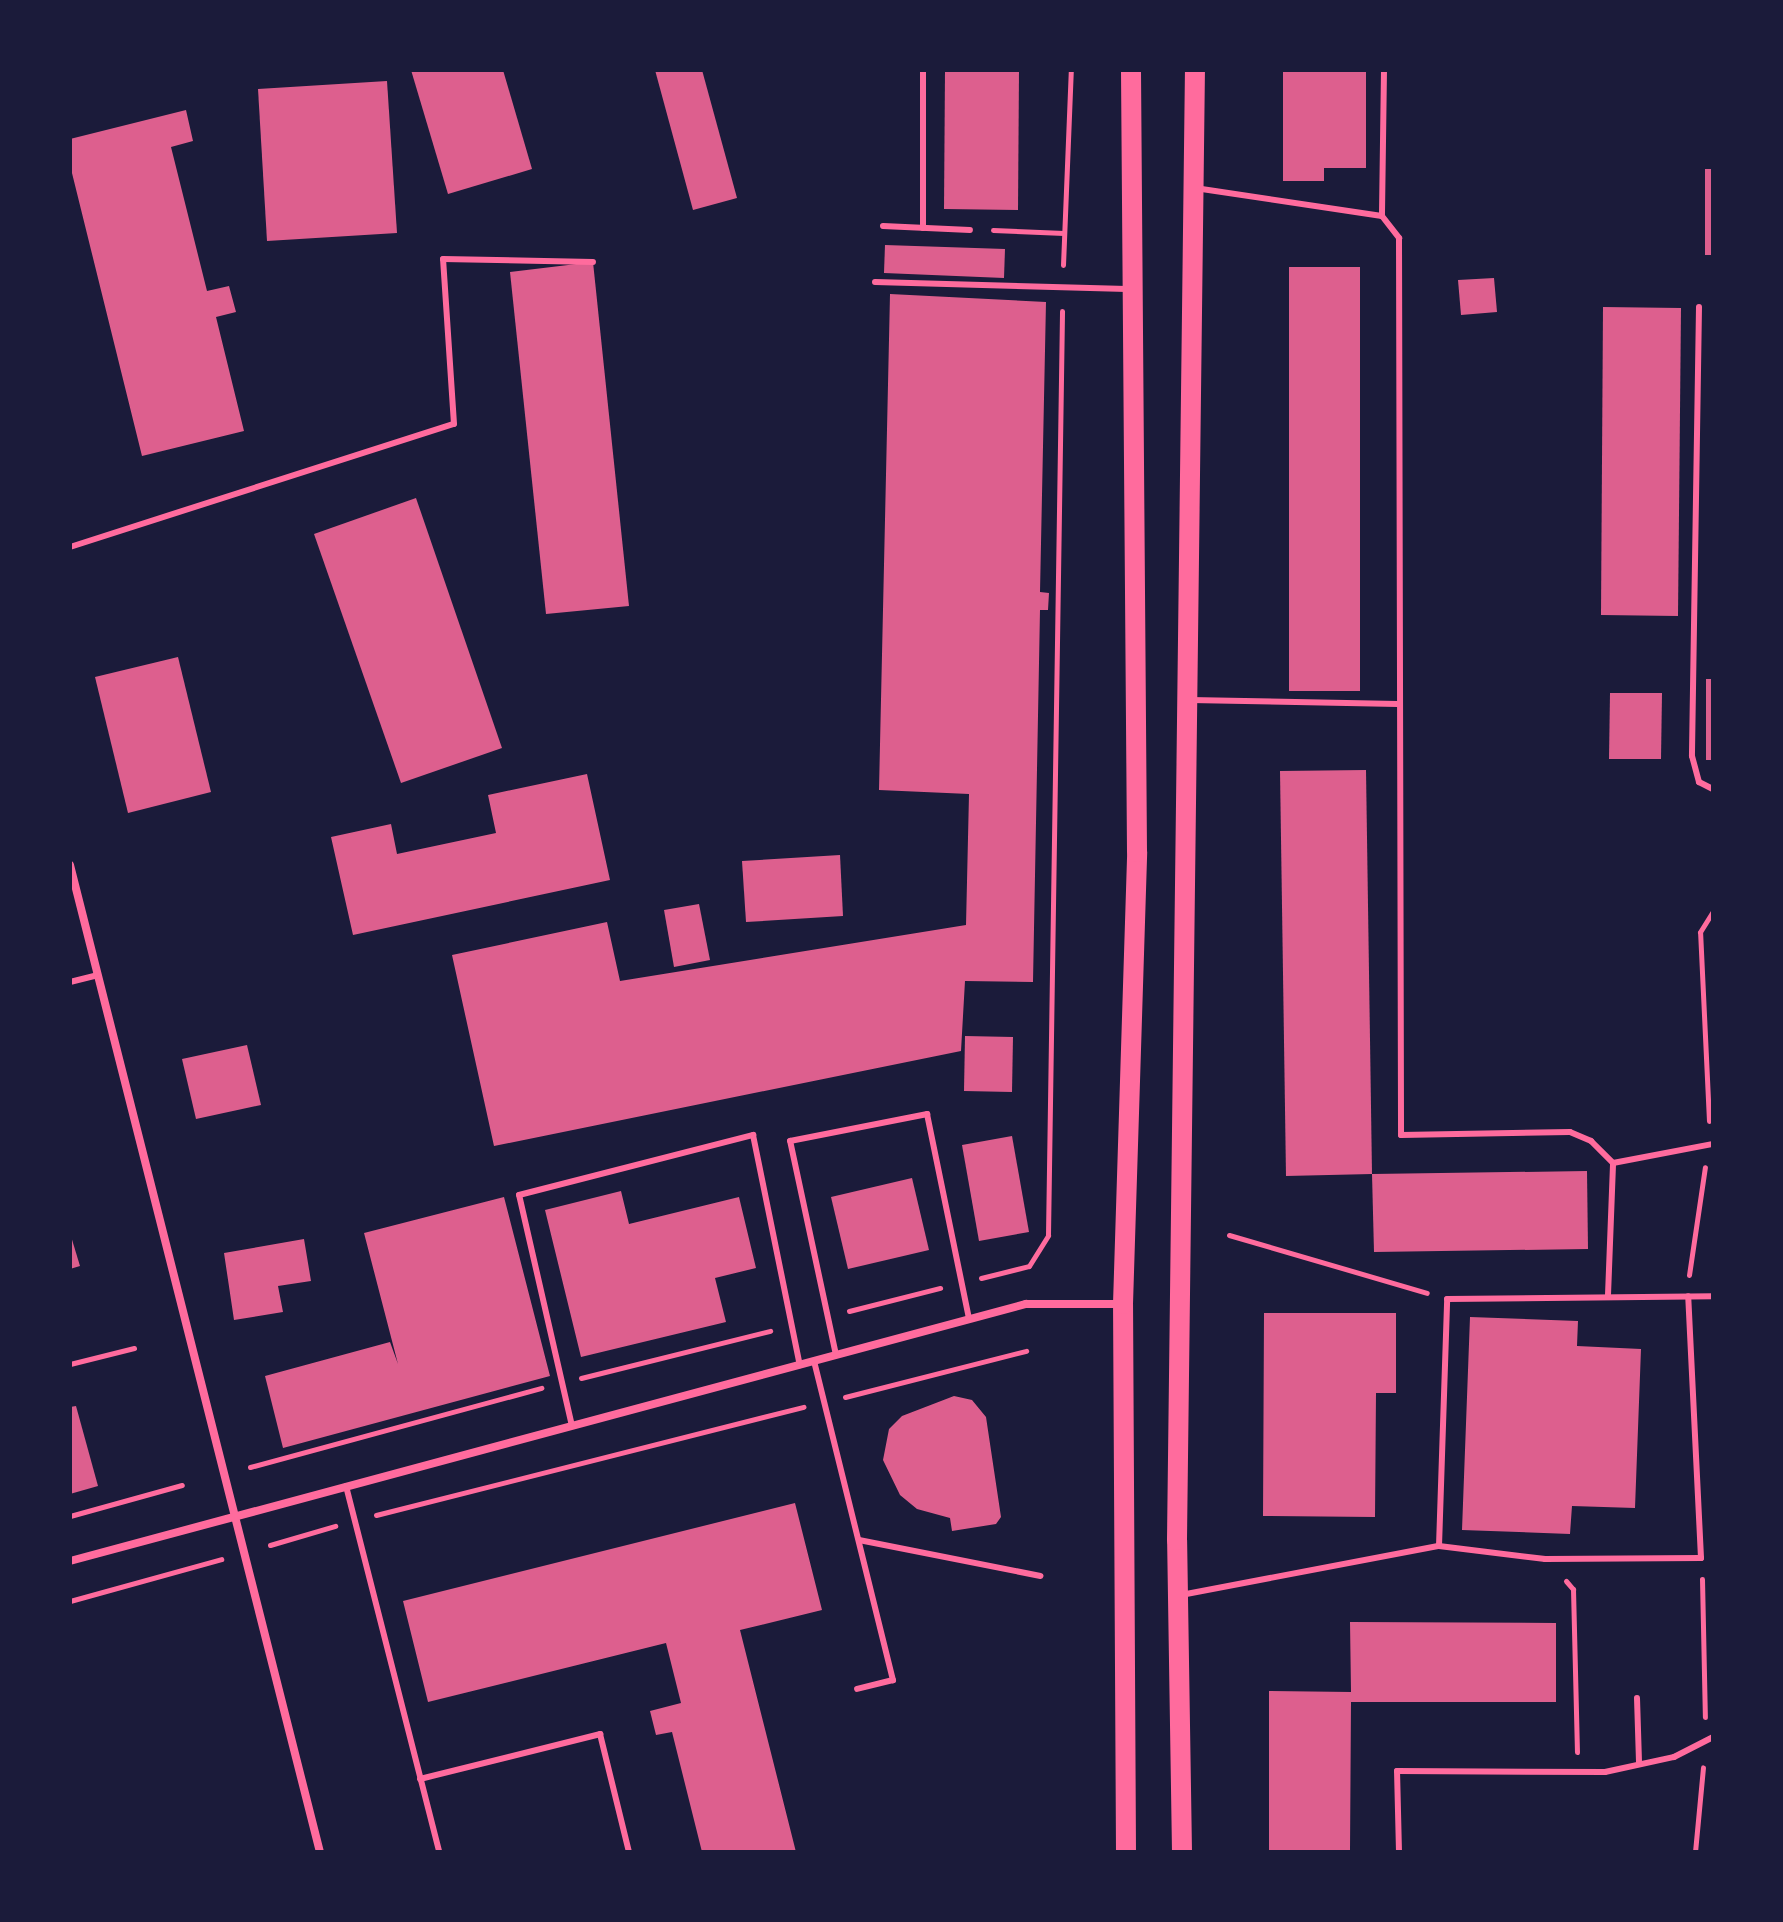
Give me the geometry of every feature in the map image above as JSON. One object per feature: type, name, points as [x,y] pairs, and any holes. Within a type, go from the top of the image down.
[{"type":"main road","points":[[1126,1852],[1123,1304],[1137,852],[1130,289],[1131,70]]},
{"type":"main road","points":[[1182,1852],[1178,1596],[1195,70]]},
{"type":"street","points":[[70,865],[320,1852]]},
{"type":"street","points":[[70,1561],[1026,1304],[1123,1304]]},
{"type":"lane","points":[[923,70],[923,228]]},
{"type":"lane","points":[[1384,70],[1382,216],[1399,238],[1401,1135],[1570,1132],[1591,1141],[1613,1163],[1608,1295]]},
{"type":"lane","points":[[1194,188],[1382,216]]},
{"type":"lane","points":[[883,226],[970,230]]},
{"type":"lane","points":[[70,547],[454,424],[443,259],[593,262]]},
{"type":"lane","points":[[875,282],[1063,290],[1130,289]]},
{"type":"lane","points":[[1699,307],[1692,756],[1699,782],[1713,789]]},
{"type":"lane","points":[[1187,700],[1398,704]]},
{"type":"lane","points":[[70,982],[98,975]]},
{"type":"lane","points":[[836,1355],[790,1141],[927,1114],[969,1319]]},
{"type":"lane","points":[[572,1426],[519,1195],[753,1135],[800,1365]]},
{"type":"lane","points":[[1613,1163],[1711,1144]]},
{"type":"lane","points":[[1178,1596],[1439,1546],[1545,1559],[1701,1558],[1688,1296]]},
{"type":"lane","points":[[1439,1546],[1447,1299],[1713,1296]]},
{"type":"lane","points":[[814,1361],[893,1680],[857,1689]]},
{"type":"lane","points":[[346,1486],[439,1852]]},
{"type":"lane","points":[[859,1540],[1040,1576]]},
{"type":"lane","points":[[1637,1698],[1639,1763]]},
{"type":"lane","points":[[420,1779],[600,1734],[629,1852]]},
{"type":"lane","points":[[1399,1852],[1397,1771],[1577,1773],[1674,1757],[1709,1737]]},
{"type":"path","points":[[828,1316],[1029,1266],[1048,1235],[1064,233],[1071,70]]},
{"type":"path","points":[[970,230],[1064,233]]},
{"type":"path","points":[[1688,1296],[1689,1252],[1711,1144],[1700,932],[1713,911]]},
{"type":"path","points":[[1229,1235],[1447,1299]]},
{"type":"path","points":[[250,1467],[792,1325]]},
{"type":"path","points":[[70,1364],[134,1348]]},
{"type":"path","points":[[270,1545],[1026,1351]]},
{"type":"path","points":[[70,1516],[182,1485]]},
{"type":"path","points":[[70,1601],[222,1558]]},
{"type":"path","points":[[1695,1852],[1709,1737],[1701,1558]]},
{"type":"path","points":[[1545,1559],[1573,1589],[1577,1773]]},
{"type":"building","points":[[411,70],[503,70],[532,169],[448,194]]},
{"type":"building","points":[[655,70],[702,70],[737,198],[693,210]]},
{"type":"building","points":[[945,70],[1019,70],[1018,210],[944,209]]},
{"type":"building","points":[[1283,70],[1366,70],[1366,168],[1324,168],[1324,181],[1283,181]]},
{"type":"building","points":[[387,81],[397,233],[267,241],[258,89]]},
{"type":"building","points":[[186,110],[193,141],[171,147],[207,291],[229,286],[236,312],[216,317],[244,431],[142,456],[70,165],[70,139]]},
{"type":"building","points":[[1705,169],[1713,169],[1713,255],[1705,255]]},
{"type":"building","points":[[885,245],[1005,249],[1004,278],[884,273]]},
{"type":"building","points":[[593,262],[629,606],[546,614],[510,272]]},
{"type":"building","points":[[1289,267],[1360,267],[1360,691],[1289,691]]},
{"type":"building","points":[[1494,278],[1497,312],[1461,315],[1458,280]]},
{"type":"building","points":[[890,294],[1046,302],[1040,592],[1049,593],[1048,610],[1040,610],[1033,982],[965,981],[961,1051],[494,1146],[452,955],[607,922],[620,981],[966,925],[969,794],[879,790]]},
{"type":"building","points":[[1603,307],[1681,308],[1678,616],[1601,615]]},
{"type":"building","points":[[416,498],[502,748],[401,783],[314,534]]},
{"type":"building","points":[[178,657],[211,792],[128,813],[95,677]]},
{"type":"building","points":[[1706,679],[1713,679],[1713,760],[1706,760]]},
{"type":"building","points":[[1610,693],[1662,693],[1661,759],[1609,759]]},
{"type":"building","points":[[1366,770],[1372,1174],[1286,1176],[1280,771]]},
{"type":"building","points":[[587,774],[610,880],[353,935],[331,837],[391,824],[397,854],[496,833],[488,795]]},
{"type":"building","points":[[840,855],[843,916],[746,922],[742,861]]},
{"type":"building","points":[[699,904],[710,960],[674,967],[664,910]]},
{"type":"building","points":[[965,1036],[1013,1037],[1012,1092],[964,1091]]},
{"type":"building","points":[[247,1045],[261,1105],[196,1119],[182,1059]]},
{"type":"building","points":[[1012,1136],[1029,1232],[979,1241],[962,1145]]},
{"type":"building","points":[[1587,1171],[1588,1249],[1374,1252],[1372,1174]]},
{"type":"building","points":[[912,1178],[929,1250],[848,1269],[831,1197]]},
{"type":"building","points":[[621,1191],[629,1224],[739,1197],[756,1268],[715,1278],[726,1322],[581,1357],[545,1210]]},
{"type":"building","points":[[504,1197],[550,1376],[283,1448],[265,1376],[390,1342],[398,1364],[364,1233]]},
{"type":"building","points":[[70,1233],[80,1266],[70,1269]]},
{"type":"building","points":[[304,1239],[311,1281],[278,1286],[283,1312],[234,1320],[224,1253]]},
{"type":"building","points":[[1264,1313],[1396,1313],[1396,1393],[1376,1393],[1375,1517],[1263,1516]]},
{"type":"building","points":[[1470,1317],[1578,1321],[1577,1346],[1641,1349],[1635,1508],[1572,1506],[1570,1534],[1462,1530]]},
{"type":"building","points":[[954,1396],[972,1400],[986,1417],[1001,1517],[996,1524],[952,1531],[950,1518],[917,1509],[900,1495],[883,1460],[889,1429],[902,1416]]},
{"type":"building","points":[[76,1406],[98,1486],[70,1494],[70,1407]]},
{"type":"building","points":[[795,1503],[822,1610],[740,1630],[796,1852],[702,1852],[672,1732],[656,1735],[650,1711],[681,1703],[666,1643],[428,1702],[403,1601]]},
{"type":"building","points":[[1350,1622],[1556,1623],[1556,1702],[1351,1702],[1350,1852],[1269,1852],[1269,1691],[1351,1692]]}]
